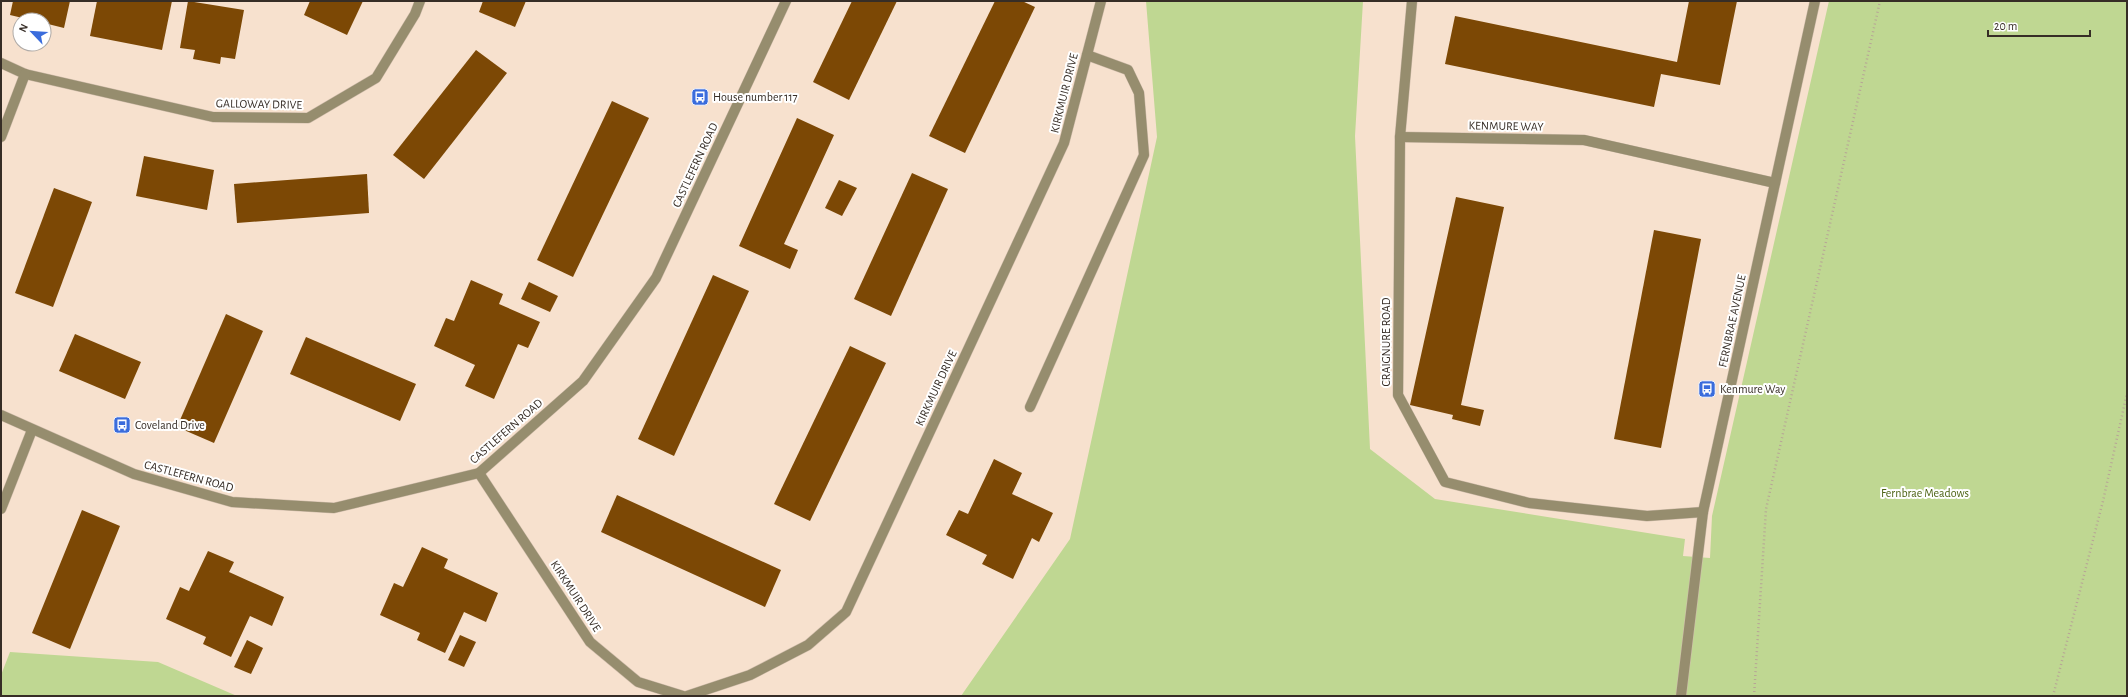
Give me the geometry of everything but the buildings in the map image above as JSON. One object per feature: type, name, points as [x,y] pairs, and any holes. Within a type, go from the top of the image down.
[{"type":"street","name":"GALLOWAY DRIVE","points":[[1,63],[25,74],[213,117],[308,118],[376,78],[415,14],[420,1]]},
{"type":"street","name":"CASTLEFERN ROAD","points":[[1,415],[134,474],[232,502],[334,508],[479,474],[583,381],[656,278],[786,1]]},
{"type":"street","name":"KIRKMUIR DRIVE","points":[[688,696],[757,672],[808,644],[846,612],[1064,143],[1101,1]]},
{"type":"street","name":"CRAIGNURE ROAD","points":[[1412,1],[1400,137],[1398,395],[1445,482],[1529,504],[1647,516],[1703,512]]},
{"type":"street","name":"FERNBRAE AVENUE","points":[[1681,696],[1703,512],[1815,1]]},
{"type":"street","points":[[1030,407],[1144,155],[1139,93],[1128,70],[1087,55]]},
{"type":"street","points":[[1,137],[25,74]]},
{"type":"street","name":"KENMURE WAY","points":[[1400,137],[1584,140],[1775,183]]},
{"type":"street","points":[[1,509],[32,430]]},
{"type":"street","name":"KIRKMUIR DRIVE","points":[[479,474],[590,642],[638,682],[683,696]]},
{"type":"path","points":[[1754,696],[1766,509],[1880,1]]},
{"type":"path","points":[[2053,696],[2103,501],[2127,393]]},
{"type":"green space","name":"Fernbrae Meadows","points":[[1146,1],[1363,1],[1355,136],[1370,449],[1435,499],[1685,539],[1683,556],[1710,558],[1712,516],[1829,1],[2127,1],[2127,696],[961,696],[1070,539],[1157,137]]},
{"type":"green space","points":[[10,652],[158,662],[237,696],[1,696],[1,675]]},
{"type":"place","name":"House number 117","points":[[700,97]]},
{"type":"place","name":"Kenmure Way","points":[[1707,389]]},
{"type":"place","name":"Coveland Drive","points":[[122,425]]}]
